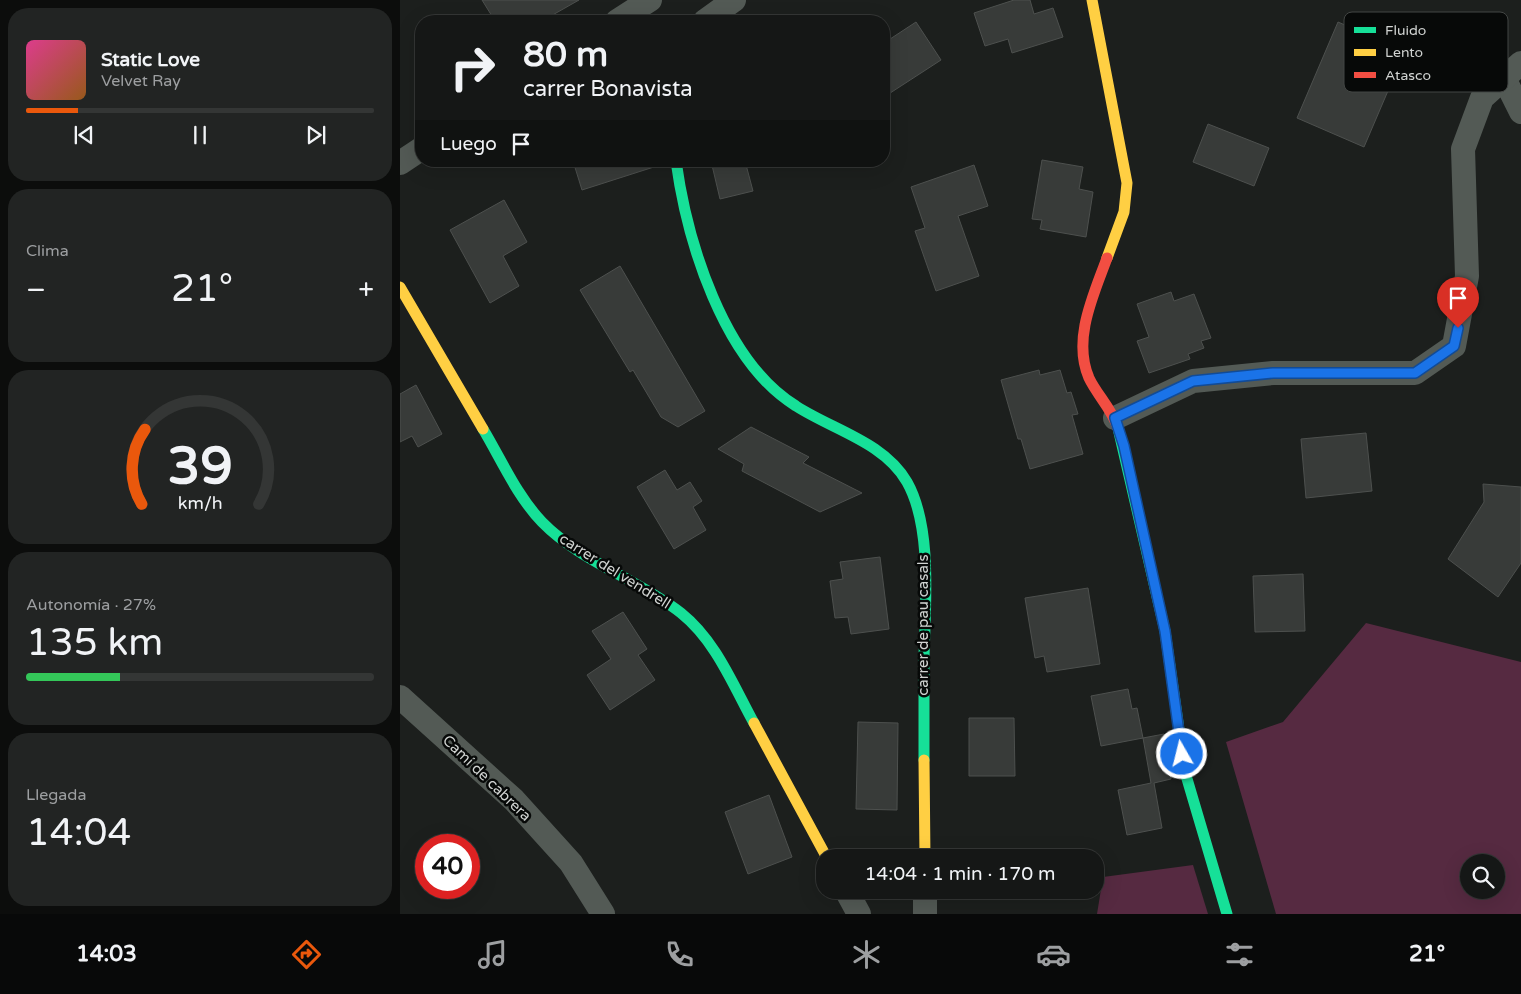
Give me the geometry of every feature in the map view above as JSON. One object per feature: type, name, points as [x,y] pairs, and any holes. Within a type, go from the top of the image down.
[{"type":"street","points":[[626,15],[650,0]]},
{"type":"street","points":[[713,15],[734,0]]},
{"type":"street","points":[[1092,0],[1126,183],[1124,212],[1092,297],[1082,345],[1089,377],[1115,418],[1124,446],[1165,631],[1184,772],[1227,914]]},
{"type":"street","points":[[1513,70],[1521,112]]},
{"type":"street","points":[[1115,418],[1193,381],[1273,373],[1415,373],[1454,346],[1467,276],[1463,149],[1482,98],[1489,92]]},
{"type":"street","points":[[400,163],[415,153]]},
{"type":"street","name":"carrer de pau casals","points":[[677,167],[678,181],[694,248],[726,322],[760,378],[782,398],[893,462],[907,483],[916,509],[925,559],[925,849]]},
{"type":"street","name":"carrer del vendrell","points":[[400,286],[524,499],[541,521],[560,538],[681,613],[710,642],[822,849]]},
{"type":"street","name":"Camí de cabrera","points":[[400,697],[514,800],[570,863],[603,914]]},
{"type":"street","points":[[851,899],[859,914]]},
{"type":"street","points":[[925,899],[925,914]]},
{"type":"shaded area","points":[[1366,623],[1521,662],[1521,914],[1276,914],[1226,742],[1283,722]]},
{"type":"shaded area","points":[[1193,865],[1208,914],[1097,914],[1099,899],[1104,899],[1104,877]]},
{"type":"building","points":[[482,0],[579,0],[553,15],[491,15]]},
{"type":"building","points":[[1014,0],[1030,0],[1034,14],[1053,8],[1063,37],[1012,53],[1008,39],[985,46],[974,13]]},
{"type":"building","points":[[916,22],[941,60],[890,93],[890,39]]},
{"type":"building","points":[[1338,22],[1344,25],[1344,92],[1387,92],[1364,147],[1297,118]]},
{"type":"building","points":[[1208,124],[1269,148],[1254,186],[1193,162]]},
{"type":"building","points":[[1042,160],[1083,167],[1079,189],[1093,192],[1086,237],[1040,229],[1042,220],[1032,219]]},
{"type":"building","points":[[974,165],[988,206],[958,216],[979,276],[936,291],[915,231],[925,228],[911,187]]},
{"type":"building","points":[[575,167],[654,167],[582,190]]},
{"type":"building","points":[[712,167],[747,167],[753,191],[720,199]]},
{"type":"building","points":[[504,200],[527,242],[503,256],[519,286],[490,303],[450,230]]},
{"type":"building","points":[[620,266],[705,411],[678,427],[661,417],[633,370],[630,372],[580,290]]},
{"type":"building","points":[[1171,292],[1174,301],[1194,294],[1211,338],[1201,341],[1204,348],[1188,354],[1190,359],[1149,373],[1137,341],[1149,337],[1137,304]]},
{"type":"building","points":[[1039,370],[1040,375],[1060,370],[1067,393],[1071,392],[1078,414],[1072,415],[1083,454],[1030,469],[1021,439],[1018,439],[1001,380]]},
{"type":"building","points":[[416,385],[442,434],[418,447],[412,436],[400,442],[400,394]]},
{"type":"building","points":[[751,427],[809,457],[803,463],[862,493],[820,512],[742,471],[744,464],[718,449]]},
{"type":"building","points":[[1366,433],[1372,491],[1306,498],[1301,439]]},
{"type":"building","points":[[665,470],[677,490],[690,482],[702,501],[693,507],[706,530],[674,549],[637,487]]},
{"type":"building","points":[[1483,484],[1521,487],[1521,563],[1498,597],[1448,559],[1484,502]]},
{"type":"building","points":[[880,557],[889,629],[851,634],[848,617],[835,618],[830,581],[843,579],[840,562]]},
{"type":"building","points":[[1303,574],[1305,631],[1255,632],[1253,576]]},
{"type":"building","points":[[1088,588],[1100,664],[1047,672],[1044,656],[1035,658],[1025,598]]},
{"type":"building","points":[[623,612],[647,649],[638,655],[655,680],[610,710],[587,675],[611,659],[592,631]]},
{"type":"building","points":[[1128,689],[1132,709],[1137,708],[1143,738],[1101,746],[1091,696]]},
{"type":"building","points":[[969,718],[1014,718],[1015,776],[969,776]]},
{"type":"building","points":[[858,722],[898,723],[897,810],[856,809]]},
{"type":"building","points":[[1164,734],[1171,779],[1154,783],[1162,828],[1127,835],[1118,790],[1151,783],[1143,738]]},
{"type":"building","points":[[769,795],[792,857],[748,874],[725,812]]},
{"type":"traffic: fast","points":[[677,167],[689,227],[700,262],[713,297],[729,330],[748,360],[770,386],[796,406],[857,438],[885,457],[897,468],[907,482],[915,501],[921,522],[926,568],[924,760]]},
{"type":"traffic: fast","points":[[1118,428],[1165,631],[1185,772],[1227,914]]},
{"type":"traffic: fast","points":[[483,429],[525,501],[542,522],[557,536],[592,559],[647,590],[681,613],[693,624],[723,664],[754,723]]},
{"type":"traffic: slow","points":[[1092,0],[1127,183],[1124,212],[1107,258]]},
{"type":"traffic: slow","points":[[400,287],[483,429]]},
{"type":"traffic: slow","points":[[754,723],[822,849]]},
{"type":"traffic: slow","points":[[924,760],[925,849]]},
{"type":"traffic: jam","points":[[1107,258],[1091,302],[1084,332],[1083,348],[1084,363],[1089,378],[1118,428]]},
{"type":"route","points":[[1182,754],[1165,631],[1124,446],[1115,418],[1193,381],[1273,373],[1415,373],[1454,346],[1458,328]]}]
